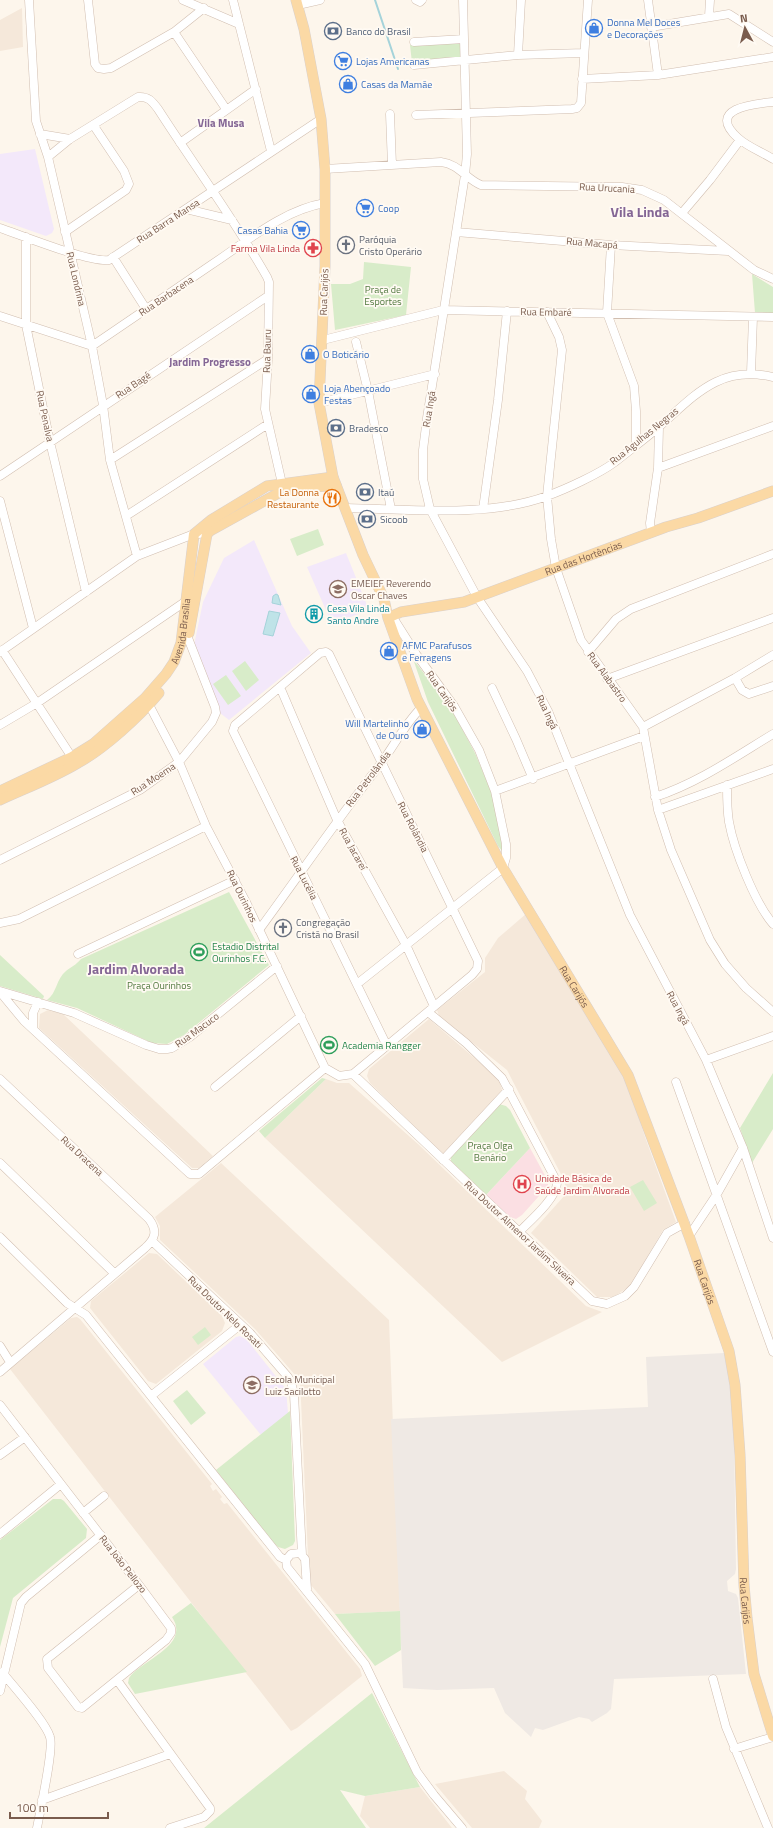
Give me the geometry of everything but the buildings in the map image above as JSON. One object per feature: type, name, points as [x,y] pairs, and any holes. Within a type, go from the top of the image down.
[{"type":"main road","name":"Rua Carijós","points":[[297,3],[321,119],[325,169],[322,340],[319,403],[334,481],[346,508],[363,555],[364,570],[390,617],[421,708],[503,868],[628,1075],[636,1091],[689,1236],[729,1351],[735,1385],[740,1455],[744,1585],[747,1618],[754,1674],[770,1721],[773,1737]]},
{"type":"main road","points":[[194,534],[211,520],[267,486],[282,487],[334,481]]},
{"type":"main road","points":[[207,534],[282,487]]},
{"type":"main road","name":"Rua das Hortências","points":[[390,617],[401,612],[464,602],[651,533],[773,491]]},
{"type":"main road","name":"Avenida Brasília","points":[[147,701],[174,662],[184,622],[185,601],[194,534]]},
{"type":"main road","name":"Avenida Brasília","points":[[0,791],[92,755],[177,669],[188,638],[207,534]]},
{"type":"main road","name":"Avenida Brasília","points":[[0,800],[74,761]]},
{"type":"street","name":"Rua Londrina","points":[[29,0],[34,102],[40,134],[48,157],[92,346],[103,405],[110,460],[137,556]]},
{"type":"street","points":[[88,0],[95,64],[98,68],[104,69],[111,68],[174,32],[204,8]]},
{"type":"street","points":[[183,0],[239,24]]},
{"type":"street","points":[[233,0],[271,151]]},
{"type":"street","points":[[297,3],[320,0]]},
{"type":"street","points":[[416,0],[420,2],[422,0]]},
{"type":"street","name":"Rua Ingá","points":[[463,0],[466,112],[465,175],[443,310],[423,450],[423,479],[430,510],[477,597],[530,678],[552,718],[630,915],[706,1060],[743,1148],[773,1238]]},
{"type":"street","points":[[518,55],[521,0]]},
{"type":"street","points":[[416,115],[466,112],[572,110],[577,108],[581,103],[588,0]]},
{"type":"street","points":[[648,0],[658,75]]},
{"type":"street","points":[[709,16],[710,0]]},
{"type":"street","points":[[651,27],[725,14],[731,15],[773,42]]},
{"type":"street","points":[[174,32],[226,109]]},
{"type":"street","points":[[414,42],[464,39]]},
{"type":"street","points":[[414,65],[518,55],[584,53]]},
{"type":"street","points":[[582,79],[658,75],[773,57]]},
{"type":"street","points":[[180,143],[256,89]]},
{"type":"street","name":"Rua Bauru","points":[[94,126],[138,97],[151,99],[212,192],[247,241],[267,276],[269,282],[268,359],[265,409],[282,487]]},
{"type":"street","points":[[773,102],[739,107],[732,111],[729,115],[730,130],[740,140],[773,159]]},
{"type":"street","points":[[390,114],[392,165]]},
{"type":"street","name":"Rua Barra Mansa","points":[[0,228],[98,260],[113,257],[321,119]]},
{"type":"street","points":[[48,157],[70,139],[94,126],[128,178],[129,184],[126,190],[65,232]]},
{"type":"street","points":[[40,134],[70,139]]},
{"type":"street","points":[[682,213],[710,180],[740,140]]},
{"type":"street","name":"Rua Urucania","points":[[325,169],[447,163],[458,168],[473,182],[481,185],[622,187],[642,190],[653,194],[682,213],[728,251],[754,270],[773,278]]},
{"type":"street","name":"Rua Barbacena","points":[[92,346],[247,241],[300,209],[325,203]]},
{"type":"street","points":[[186,209],[232,220]]},
{"type":"street","name":"Rua Macapá","points":[[456,232],[611,245],[728,251]]},
{"type":"street","name":"Rua Penalva","points":[[26,237],[26,325],[50,442],[86,592]]},
{"type":"street","points":[[611,245],[607,313],[634,386],[636,445]]},
{"type":"street","points":[[113,257],[146,309]]},
{"type":"street","name":"Rua Bagé","points":[[0,476],[103,405],[268,296]]},
{"type":"street","name":"Rua Embaré","points":[[322,340],[443,310],[773,317]]},
{"type":"street","points":[[484,509],[498,400],[507,311]]},
{"type":"street","name":"Rua Alabastro","points":[[547,312],[559,338],[562,350],[547,496],[551,539],[556,568],[581,640],[607,679],[643,727]]},
{"type":"street","points":[[0,316],[92,346]]},
{"type":"street","points":[[751,373],[753,317]]},
{"type":"street","points":[[356,342],[368,391],[391,509]]},
{"type":"street","points":[[110,460],[268,359]]},
{"type":"street","name":"Rua Agulhas Negras","points":[[346,508],[430,510],[484,509],[514,505],[547,496],[613,463],[659,427],[702,388],[716,381],[751,373],[773,377]]},
{"type":"street","points":[[319,403],[434,374]]},
{"type":"street","points":[[126,516],[268,424]]},
{"type":"street","points":[[658,468],[773,426]]},
{"type":"street","points":[[651,533],[650,523],[658,468],[659,427]]},
{"type":"street","points":[[0,501],[33,628]]},
{"type":"street","points":[[74,761],[37,703],[1,651],[137,556],[194,534],[207,534]]},
{"type":"street","points":[[588,652],[616,619],[631,608],[773,554]]},
{"type":"street","points":[[0,725],[37,703],[197,594]]},
{"type":"street","points":[[174,610],[184,622]]},
{"type":"street","name":"Rua Carijós","points":[[390,617],[454,706],[479,750],[495,791],[506,844],[506,858],[503,868]]},
{"type":"street","points":[[607,679],[773,618]]},
{"type":"street","name":"Rua Moema","points":[[0,860],[140,790],[179,762],[212,722],[216,713],[216,707],[188,638]]},
{"type":"street","name":"Rua Rolândia","points":[[233,731],[235,725],[320,653],[326,652],[329,654],[478,961],[478,965],[472,976],[352,1074]]},
{"type":"street","points":[[773,655],[735,678],[643,727],[658,810],[671,850],[710,940],[725,964],[746,988],[773,1012]]},
{"type":"street","points":[[735,678],[742,690],[749,694],[773,686]]},
{"type":"street","name":"Rua Jacareí","points":[[280,687],[337,820],[406,945],[431,1009]]},
{"type":"street","points":[[492,688],[533,779]]},
{"type":"street","name":"Rua Ourinhos","points":[[147,701],[179,762],[206,826],[277,966],[325,1068]]},
{"type":"street","name":"Rua Petrolândia","points":[[259,930],[337,820],[381,763],[413,716],[421,708]]},
{"type":"street","name":"Rua Lucélia","points":[[233,731],[386,1046]]},
{"type":"street","points":[[655,797],[674,791],[697,780],[773,734]]},
{"type":"street","points":[[495,791],[533,779],[644,736]]},
{"type":"street","points":[[658,810],[773,769]]},
{"type":"street","points":[[726,785],[729,821],[732,835],[752,886],[764,911],[773,924]]},
{"type":"street","points":[[0,923],[19,919],[206,826]]},
{"type":"street","points":[[357,984],[503,868]]},
{"type":"street","points":[[78,954],[234,880]]},
{"type":"street","name":"Rua Macuco","points":[[0,991],[74,1013],[146,1045],[167,1049],[172,1048],[190,1037],[277,966]]},
{"type":"street","points":[[0,991],[12,1009],[190,1174],[200,1174],[325,1068],[339,1076],[352,1074]]},
{"type":"street","points":[[33,1029],[33,1013],[38,1002]]},
{"type":"street","points":[[431,1009],[502,1078],[557,1182],[558,1187],[553,1196],[519,1232]]},
{"type":"street","points":[[215,1087],[301,1016]]},
{"type":"street","points":[[706,1060],[773,1036]]},
{"type":"street","name":"Rua Doutor Almenor Jardim Silveira","points":[[352,1074],[592,1301],[607,1304],[616,1302],[634,1287],[667,1233],[684,1223]]},
{"type":"street","name":"Rua Dracena","points":[[0,1079],[149,1219],[154,1229],[153,1239]]},
{"type":"street","points":[[676,1082],[773,1352]]},
{"type":"street","points":[[443,1160],[509,1090]]},
{"type":"street","points":[[689,1236],[717,1194],[743,1148]]},
{"type":"street","points":[[0,1163],[114,1273]]},
{"type":"street","points":[[0,1237],[67,1303],[86,1315],[280,1557],[286,1560]]},
{"type":"street","points":[[0,1372],[153,1239]]},
{"type":"street","name":"Rua Doutor Nelo Rosati","points":[[153,1239],[240,1325],[250,1333],[288,1377],[294,1389],[302,1555]]},
{"type":"street","points":[[151,1396],[240,1325]]},
{"type":"street","points":[[0,1346],[10,1362]]},
{"type":"street","name":"Rua João Pellozo","points":[[0,1405],[170,1625],[171,1633],[166,1640],[82,1708],[78,1708],[48,1668],[46,1663],[49,1655],[139,1585]]},
{"type":"street","points":[[0,1455],[25,1437]]},
{"type":"street","points":[[0,1534],[61,1484]]},
{"type":"street","points":[[84,1513],[104,1496]]},
{"type":"street","points":[[0,1691],[2,1672],[21,1603],[26,1597],[100,1535]]},
{"type":"street","points":[[307,1589],[304,1566],[305,1560],[302,1555],[297,1553],[291,1554],[286,1560],[287,1567],[307,1589],[365,1664],[417,1772],[440,1803],[462,1828]]},
{"type":"street","points":[[292,1571],[300,1571],[304,1566]]},
{"type":"street","points":[[2,1672],[44,1726],[51,1738],[37,1828]]},
{"type":"street","points":[[713,1679],[734,1749],[768,1828]]},
{"type":"street","points":[[117,1680],[210,1808],[210,1812],[204,1817],[170,1828]]},
{"type":"street","points":[[734,1749],[773,1737]]},
{"type":"street","points":[[42,1800],[170,1754]]},
{"type":"shaded area","points":[[22,8],[23,47],[0,51],[0,20]]},
{"type":"shaded area","points":[[35,149],[54,229],[52,233],[46,236],[0,220],[0,154]]},
{"type":"shaded area","points":[[254,540],[292,626],[311,653],[229,720],[220,713],[194,645],[203,602],[224,558]]},
{"type":"shaded area","name":"EMEIEF Reverendo Oscar Chaves","points":[[346,553],[369,610],[332,624],[307,567]]},
{"type":"shaded area","points":[[527,913],[626,1078],[645,1137],[676,1222],[663,1230],[631,1285],[614,1297],[597,1297],[531,1233],[565,1195],[565,1182],[507,1070],[439,1016],[437,1010],[485,972],[485,958],[498,938]]},
{"type":"shaded area","points":[[48,1010],[63,1014],[213,1156],[199,1168],[192,1168],[39,1028],[40,1014]]},
{"type":"shaded area","points":[[429,1019],[499,1079],[502,1090],[443,1154],[370,1083],[367,1076],[369,1069]]},
{"type":"shaded area","points":[[326,1079],[337,1083],[349,1083],[418,1144],[586,1306],[602,1312],[502,1362],[265,1138]]},
{"type":"shaded area","name":"Unidade Básica de Saúde Jardim Alvorada","points":[[530,1148],[548,1181],[548,1186],[522,1215],[516,1219],[510,1217],[486,1195]]},
{"type":"shaded area","points":[[221,1163],[389,1320],[400,1611],[335,1614],[311,1585],[309,1579],[300,1378],[298,1375],[296,1376],[255,1329],[160,1240],[160,1226],[155,1217]]},
{"type":"shaded area","points":[[149,1253],[157,1254],[222,1316],[225,1323],[222,1331],[156,1384],[148,1381],[90,1308],[91,1301]]},
{"type":"shaded area","points":[[77,1317],[212,1484],[210,1486],[213,1491],[216,1489],[222,1497],[220,1499],[224,1504],[227,1503],[360,1669],[362,1676],[297,1728],[291,1731],[10,1369],[71,1318]]},
{"type":"shaded area","name":"Escola Municipal Luiz Sacilotto","points":[[240,1336],[247,1340],[286,1389],[288,1413],[261,1435],[203,1364],[236,1337]]},
{"type":"shaded area","points":[[724,1353],[730,1383],[734,1437],[736,1569],[735,1574],[727,1581],[728,1591],[736,1594],[738,1598],[746,1674],[614,1679],[611,1709],[607,1713],[592,1722],[589,1719],[579,1717],[543,1730],[535,1728],[531,1737],[505,1713],[494,1688],[437,1690],[403,1688],[391,1419],[648,1407],[646,1357]]},
{"type":"shaded area","points":[[504,1771],[527,1791],[525,1799],[542,1821],[539,1828],[472,1828],[435,1784]]},
{"type":"shaded area","points":[[420,1787],[452,1828],[370,1828],[360,1816],[365,1796]]},
{"type":"green space","points":[[460,43],[460,58],[412,63],[410,45]]},
{"type":"green space","name":"Praça de Esportes","points":[[364,262],[411,267],[406,315],[335,330],[331,284],[350,284],[363,279]]},
{"type":"green space","points":[[752,274],[773,287],[773,314],[755,313]]},
{"type":"green space","points":[[318,529],[324,545],[297,556],[290,539]]},
{"type":"green space","points":[[413,659],[452,710],[475,753],[493,796],[503,852],[498,846],[428,702]]},
{"type":"green space","points":[[245,661],[259,680],[246,691],[232,671]]},
{"type":"green space","points":[[226,675],[241,696],[228,705],[213,684]]},
{"type":"green space","name":"Praça Ourinhos","points":[[229,892],[269,965],[184,1035],[167,1044],[152,1043],[77,1008],[47,1000],[53,994],[63,974],[81,959]]},
{"type":"green space","points":[[0,955],[44,996],[43,999],[0,986]]},
{"type":"green space","points":[[773,1073],[773,1129],[752,1163],[740,1128]]},
{"type":"green space","points":[[322,1078],[326,1079],[265,1138],[259,1131]]},
{"type":"green space","name":"Praça Olga Benário","points":[[499,1104],[506,1106],[510,1110],[530,1148],[486,1195],[451,1161],[451,1153]]},
{"type":"green space","points":[[643,1180],[657,1203],[644,1211],[630,1187]]},
{"type":"green space","points":[[205,1327],[211,1335],[198,1345],[192,1337]]},
{"type":"green space","points":[[187,1390],[206,1413],[191,1425],[173,1401]]},
{"type":"green space","points":[[290,1411],[295,1541],[293,1545],[285,1549],[278,1547],[274,1543],[216,1470]]},
{"type":"green space","points":[[53,1499],[61,1499],[64,1501],[87,1529],[86,1538],[13,1598],[0,1647],[0,1540]]},
{"type":"green space","points":[[191,1603],[247,1672],[135,1694],[128,1683],[129,1678],[135,1671],[170,1644],[175,1636],[176,1627],[172,1617]]},
{"type":"green space","points":[[400,1611],[401,1650],[375,1666],[335,1614]]},
{"type":"green space","points":[[372,1693],[420,1787],[365,1796],[340,1790],[366,1828],[204,1828]]},
{"type":"water","points":[[276,594],[278,595],[281,605],[272,603],[273,596]]},
{"type":"water","points":[[269,611],[280,613],[273,636],[263,634]]},
{"type":"waterway","points":[[375,0],[398,69]]},
{"type":"place","name":"Donna Mel Doces e Decorações","points":[[594,28]]},
{"type":"place","name":"Banco do Brasil","points":[[333,31]]},
{"type":"place","name":"Lojas Americanas","points":[[343,61]]},
{"type":"place","name":"Casas da Mamãe","points":[[348,84]]},
{"type":"place","name":"Coop","points":[[365,208]]},
{"type":"place","name":"Casas Bahia","points":[[301,230]]},
{"type":"place","name":"Paróquia Cristo Operário","points":[[346,245]]},
{"type":"place","name":"Farma Vila Linda","points":[[313,248]]},
{"type":"place","name":"O Boticário","points":[[310,354]]},
{"type":"place","name":"Loja Abençoado Festas","points":[[311,394]]},
{"type":"place","name":"Bradesco","points":[[336,428]]},
{"type":"place","name":"Itaú","points":[[365,492]]},
{"type":"place","name":"La Donna Restaurante","points":[[332,498]]},
{"type":"place","name":"Sicoob","points":[[367,519]]},
{"type":"place","name":"EMEIEF Reverendo Oscar Chaves","points":[[338,589]]},
{"type":"place","name":"Cesa Vila Linda Santo Andre","points":[[314,614]]},
{"type":"place","name":"AFMC Parafusos e Ferragens","points":[[389,651]]},
{"type":"place","name":"Will Martelinho de Ouro","points":[[422,729]]},
{"type":"place","name":"Congregação Cristã no Brasil","points":[[283,928]]},
{"type":"place","name":"Estadio Distrital Ourinhos F.C.","points":[[199,952]]},
{"type":"place","name":"Academia Rangger","points":[[329,1045]]},
{"type":"place","name":"Unidade Básica de Saúde Jardim Alvorada","points":[[522,1184]]},
{"type":"place","name":"Escola Municipal Luiz Sacilotto","points":[[252,1385]]},
{"type":"district","name":"Vila Musa","points":[[221,123]]},
{"type":"district","name":"Vila Linda","points":[[640,211]]},
{"type":"district","name":"Jardim Progresso","points":[[210,362]]},
{"type":"district","name":"Jardim Alvorada","points":[[136,968]]}]
